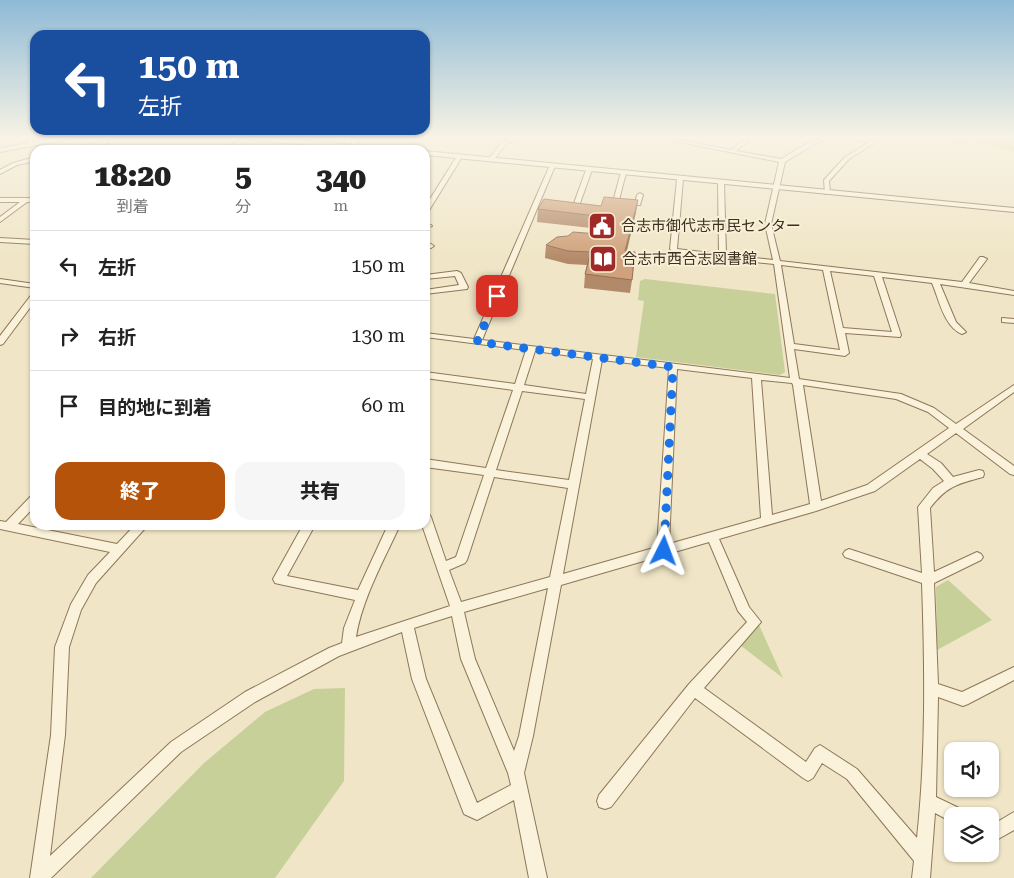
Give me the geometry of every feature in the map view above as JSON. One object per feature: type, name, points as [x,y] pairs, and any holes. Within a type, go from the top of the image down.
[{"type":"street","points":[[430,204],[446,178]]},
{"type":"street","points":[[477,342],[547,178]]},
{"type":"street","points":[[576,206],[586,178]]},
{"type":"street","points":[[622,178],[616,202],[638,204],[640,195]]},
{"type":"street","points":[[670,178],[1014,210]]},
{"type":"street","points":[[778,178],[768,224],[777,262],[795,381],[798,385],[816,507]]},
{"type":"street","points":[[827,193],[826,181],[829,178]]},
{"type":"street","points":[[680,179],[673,249],[675,251],[935,280],[1014,293]]},
{"type":"street","points":[[720,183],[722,256]]},
{"type":"street","points":[[0,200],[30,200]]},
{"type":"street","points":[[0,220],[26,200]]},
{"type":"street","points":[[0,240],[30,242]]},
{"type":"street","points":[[964,284],[983,260]]},
{"type":"street","points":[[790,346],[845,353],[826,268]]},
{"type":"street","points":[[430,276],[457,273],[464,287],[430,291]]},
{"type":"street","points":[[840,330],[897,335],[877,274]]},
{"type":"street","points":[[935,280],[952,324],[962,332]]},
{"type":"street","points":[[0,281],[30,285]]},
{"type":"street","points":[[0,342],[30,303]]},
{"type":"street","points":[[430,337],[756,376],[898,396],[931,410],[959,428],[1014,471]]},
{"type":"street","points":[[444,567],[461,560],[531,349]]},
{"type":"street","points":[[516,773],[526,736],[598,357]]},
{"type":"street","points":[[664,551],[673,367]]},
{"type":"street","points":[[430,376],[590,397]]},
{"type":"street","points":[[756,376],[767,521]]},
{"type":"street","points":[[39,878],[176,747],[250,697],[348,646],[457,609],[816,507],[871,488],[1014,388]]},
{"type":"street","points":[[921,454],[937,466],[952,482]]},
{"type":"street","points":[[430,464],[574,485]]},
{"type":"street","points":[[920,878],[929,802],[930,688],[928,580],[924,507],[937,491],[952,482],[979,474]]},
{"type":"street","points":[[4,526],[30,503]]},
{"type":"street","points":[[4,526],[119,549]]},
{"type":"street","points":[[430,529],[457,609],[468,659],[516,773],[538,878]]},
{"type":"street","points":[[39,878],[58,735],[62,647],[75,608],[92,579],[137,530]]},
{"type":"street","points":[[305,530],[279,579],[362,596]]},
{"type":"street","points":[[348,646],[351,628],[362,596],[392,530]]},
{"type":"street","points":[[605,801],[694,689],[755,622],[744,611],[712,536]]},
{"type":"street","points":[[849,554],[928,580],[977,557]]},
{"type":"street","points":[[407,625],[419,679],[470,808],[477,812],[519,789]]},
{"type":"street","points":[[930,688],[963,698],[1014,673]]},
{"type":"street","points":[[694,689],[808,773],[820,753],[852,774],[923,858]]},
{"type":"street","points":[[929,802],[944,810]]},
{"type":"street","points":[[999,830],[1014,820]]},
{"type":"green space","points":[[645,279],[775,294],[785,372],[780,375],[636,357],[644,301],[638,300],[640,281]]},
{"type":"green space","points":[[948,580],[992,620],[937,650],[936,587]]},
{"type":"green space","points":[[759,625],[783,678],[740,645]]},
{"type":"green space","points":[[345,688],[344,781],[275,878],[91,878],[204,763],[265,712],[314,689]]},
{"type":"building","points":[[604,197],[638,200],[625,251],[635,252],[632,280],[585,274],[591,252],[568,251],[546,245],[557,237],[568,236],[573,232],[598,234],[604,217],[538,209],[544,199],[601,206]]},
{"type":"place","name":"合志市御代志市民センター","points":[[602,226]]},
{"type":"place","name":"合志市西合志図書館","points":[[603,259]]},
{"type":"route","points":[[497,296],[477,342],[673,367],[664,551]]}]
